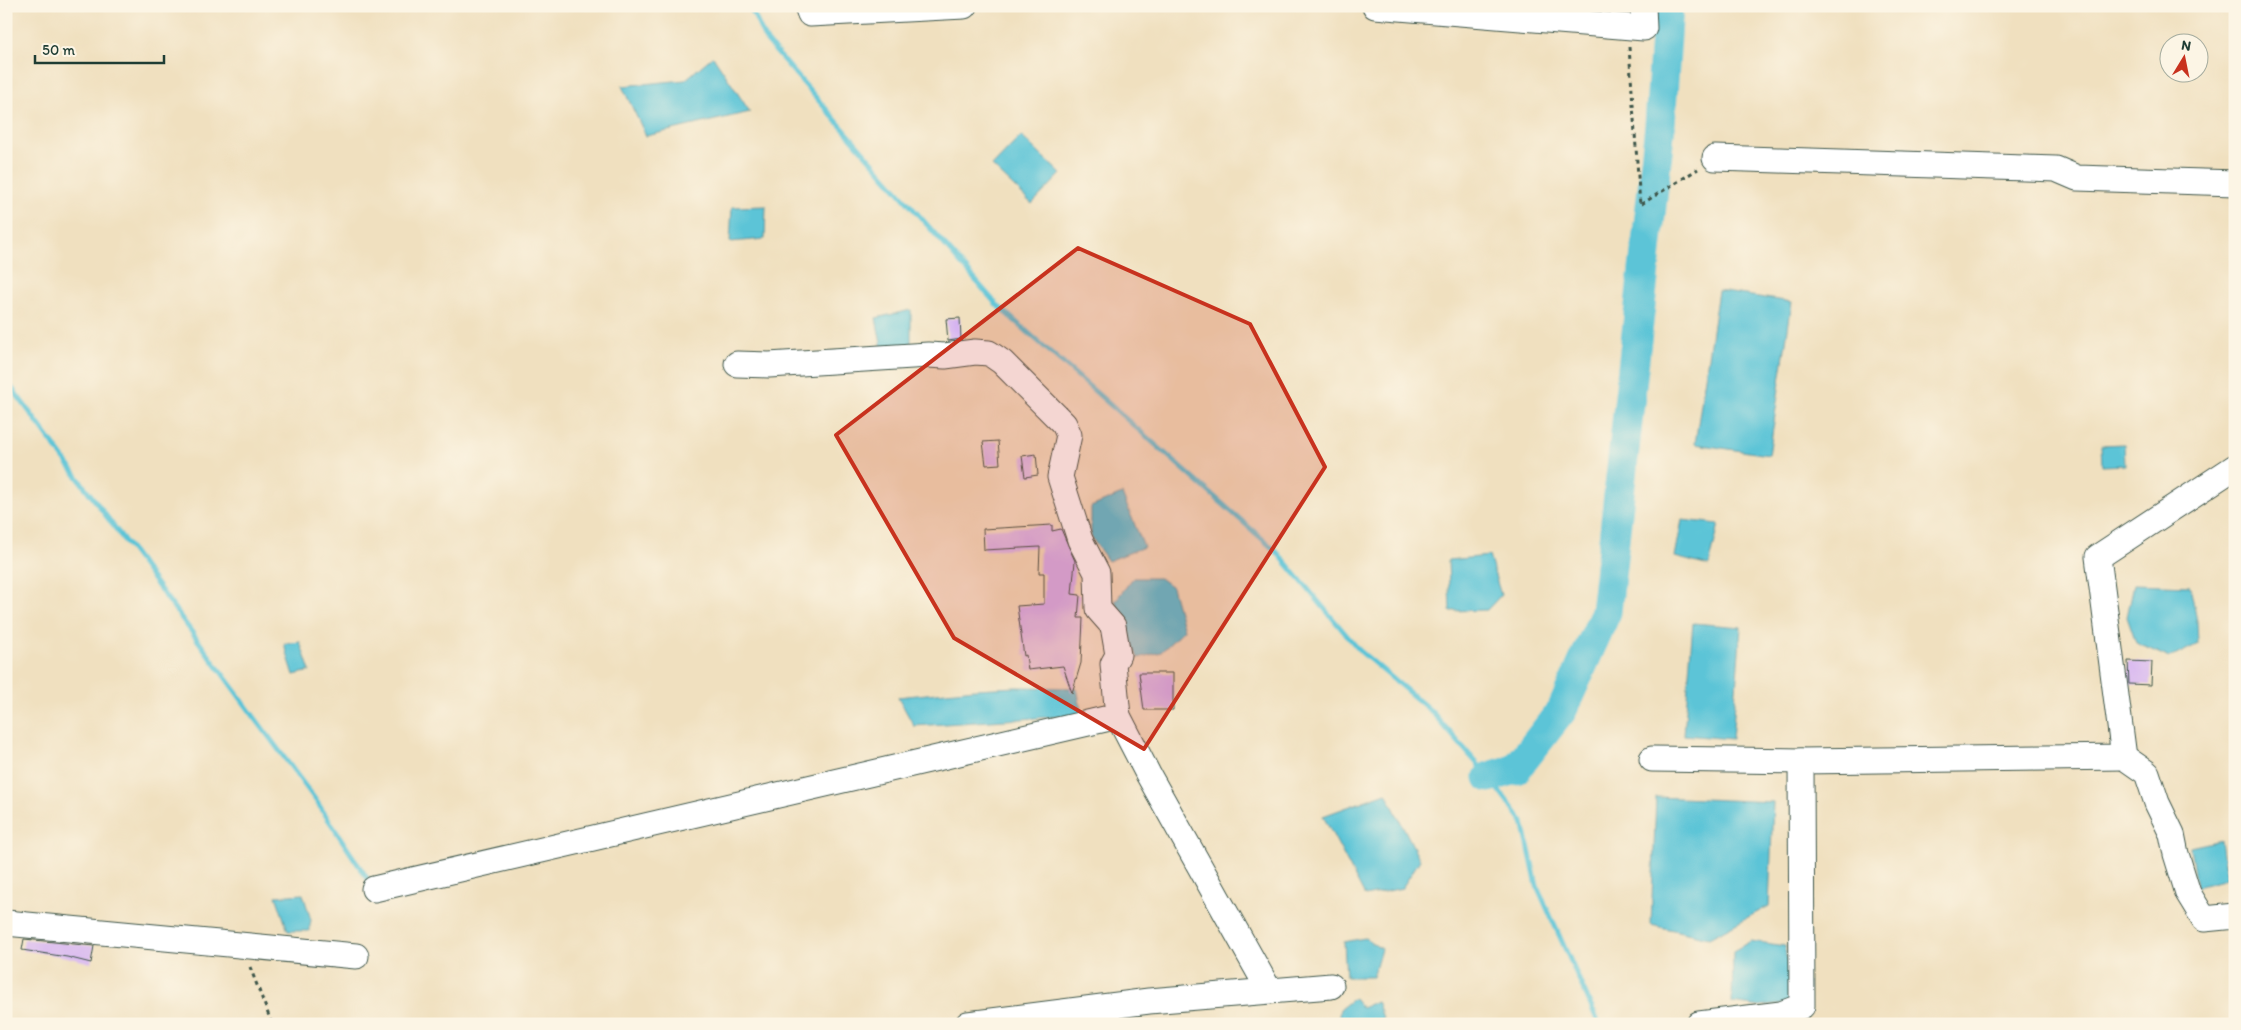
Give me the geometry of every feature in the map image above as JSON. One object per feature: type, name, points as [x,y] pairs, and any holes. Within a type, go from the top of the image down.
[{"type":"street","points":[[807,6],[810,14],[964,6]]},
{"type":"street","points":[[1375,6],[1644,28],[1643,6]]},
{"type":"street","points":[[1715,158],[2056,169],[2078,178],[2235,182]]},
{"type":"street","points":[[737,364],[769,365],[928,354],[963,355],[975,352],[989,353],[1002,362],[1064,424],[1069,435],[1060,477],[1080,540],[1097,573],[1098,609],[1113,626],[1118,654],[1113,664],[1118,716],[1148,774],[1269,990]]},
{"type":"street","points":[[2124,757],[2098,557],[2235,467]]},
{"type":"street","points":[[374,889],[1118,716]]},
{"type":"street","points":[[1652,759],[1800,761],[2124,757],[2147,773],[2157,803],[2172,834],[2188,893],[2204,919],[2235,916]]},
{"type":"street","points":[[1699,1024],[1781,1014],[1802,1006],[1800,761]]},
{"type":"street","points":[[6,923],[356,956]]},
{"type":"street","points":[[968,1024],[1150,1001],[1331,986]]},
{"type":"path","points":[[1627,27],[1640,205],[1715,158]]},
{"type":"path","points":[[241,946],[272,1024]]},
{"type":"highlighted area","points":[[1078,248],[1250,324],[1325,467],[1144,749],[954,638],[836,435]]},
{"type":"water","points":[[713,56],[750,112],[646,136],[622,86],[685,80]]},
{"type":"water","points":[[1021,136],[1061,174],[1032,204],[992,166]]},
{"type":"water","points":[[766,206],[765,239],[730,242],[732,207]]},
{"type":"water","points":[[1718,291],[1792,302],[1769,455],[1695,444]]},
{"type":"water","points":[[911,310],[911,346],[882,349],[876,318]]},
{"type":"water","points":[[2124,444],[2125,465],[2102,466],[2101,445]]},
{"type":"water","points":[[1122,494],[1144,547],[1108,561],[1091,537],[1091,507]]},
{"type":"water","points":[[1682,520],[1719,524],[1709,566],[1675,557]]},
{"type":"water","points":[[1489,556],[1501,595],[1487,610],[1450,611],[1448,560]]},
{"type":"water","points":[[1133,578],[1160,578],[1172,587],[1184,630],[1161,652],[1138,658],[1115,601]]},
{"type":"water","points":[[2134,584],[2190,586],[2197,621],[2198,644],[2170,658],[2136,643],[2127,617]]},
{"type":"water","points":[[1693,623],[1741,627],[1732,739],[1684,735]]},
{"type":"water","points":[[300,642],[310,671],[294,675],[284,644]]},
{"type":"water","points":[[1017,687],[1077,688],[1082,715],[914,726],[898,697],[975,689]]},
{"type":"water","points":[[1386,793],[1420,860],[1402,888],[1365,896],[1323,816]]},
{"type":"water","points":[[1656,797],[1773,802],[1769,906],[1709,938],[1651,925]]},
{"type":"water","points":[[2221,840],[2226,879],[2196,887],[2190,847]]},
{"type":"water","points":[[303,894],[311,920],[309,931],[288,931],[276,896]]},
{"type":"water","points":[[1365,938],[1381,949],[1373,977],[1346,977],[1344,942]]},
{"type":"water","points":[[1751,941],[1785,946],[1791,1003],[1760,1007],[1732,1003],[1733,951]]},
{"type":"water","points":[[1354,998],[1362,1008],[1377,1001],[1385,1024],[1338,1024],[1340,1009]]},
{"type":"building","points":[[960,318],[961,339],[948,341],[946,319]]},
{"type":"building","points":[[998,441],[1000,464],[986,465],[983,442]]},
{"type":"building","points":[[1036,454],[1038,475],[1025,477],[1022,456]]},
{"type":"building","points":[[1052,525],[1052,531],[1061,529],[1075,561],[1072,594],[1080,595],[1078,618],[1083,618],[1081,663],[1072,693],[1063,666],[1028,670],[1026,655],[1024,656],[1017,606],[1044,604],[1044,573],[1039,573],[1040,547],[984,550],[983,529]]},
{"type":"building","points":[[2128,661],[2152,662],[2151,685],[2129,684]]},
{"type":"building","points":[[1139,673],[1173,673],[1173,710],[1144,710]]},
{"type":"building","points":[[24,939],[94,946],[91,963],[22,950]]},
{"type":"waterway","points":[[750,6],[765,39],[998,306],[1276,551],[1360,651],[1431,711],[1489,777],[1523,822],[1537,886],[1599,1024]]},
{"type":"waterway","points":[[1489,777],[1516,769],[1562,710],[1606,612],[1660,125],[1668,6]]},
{"type":"waterway","points":[[6,380],[317,802],[371,884]]}]
